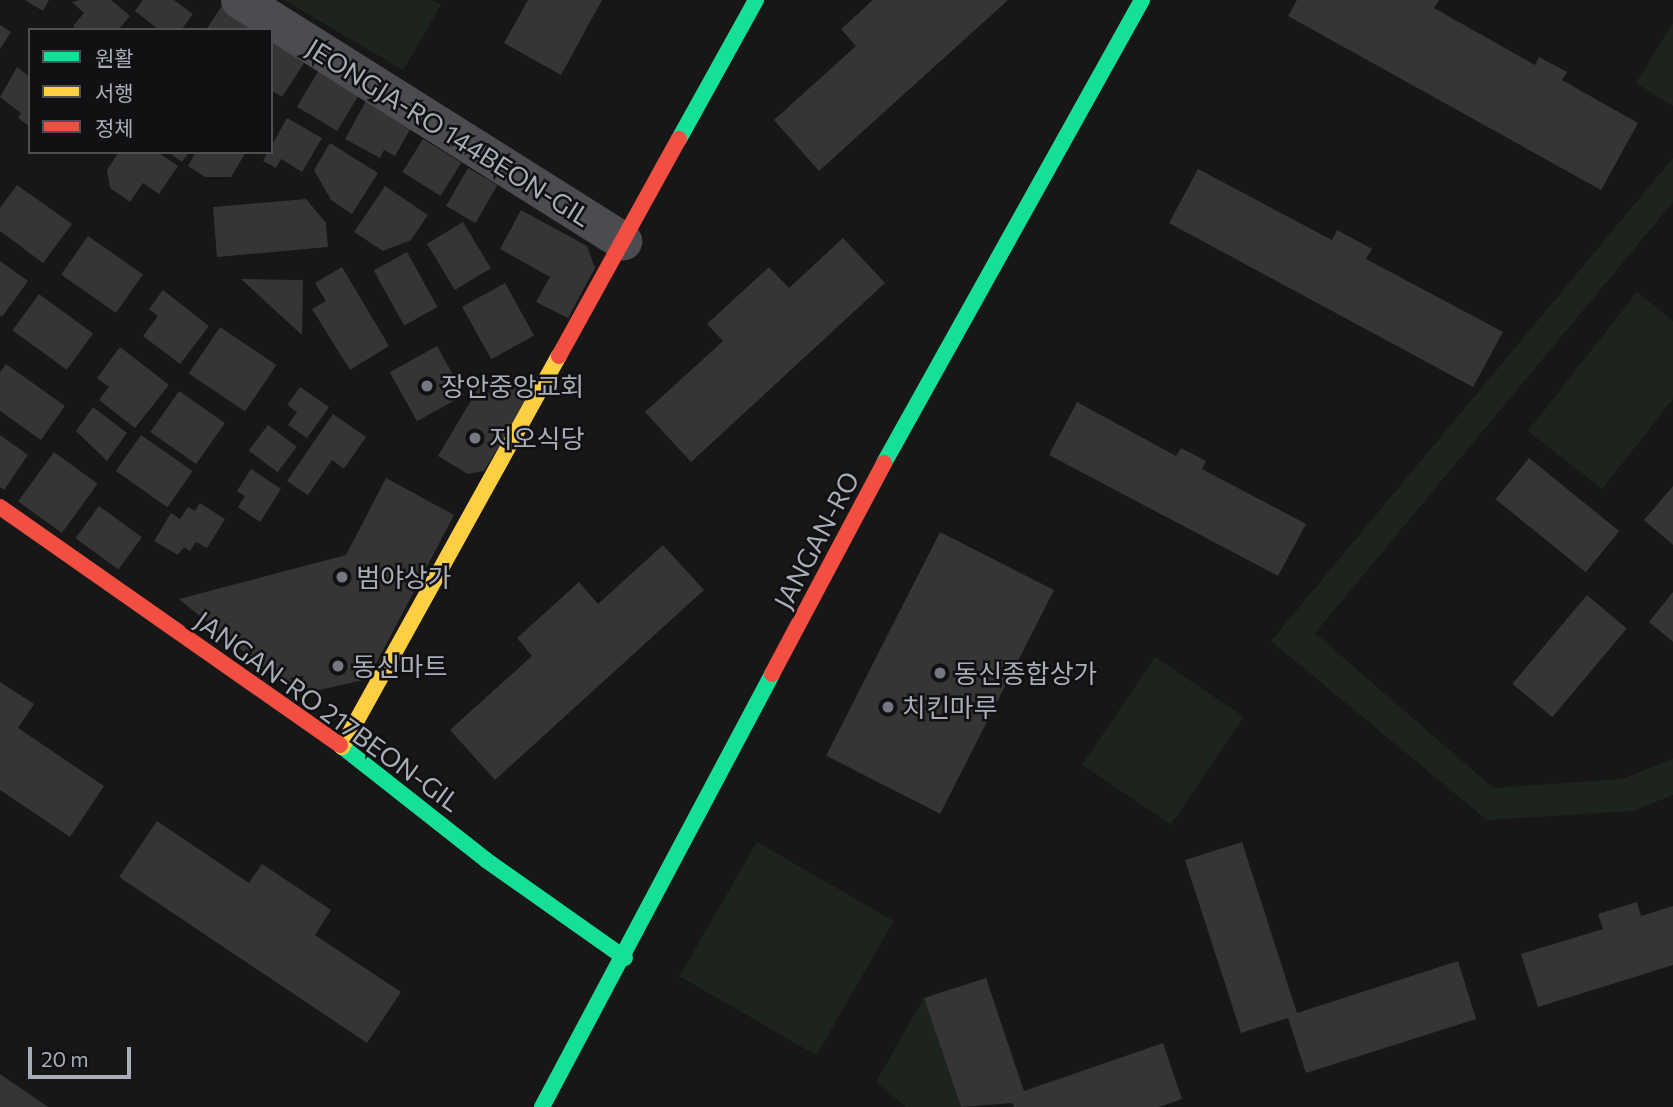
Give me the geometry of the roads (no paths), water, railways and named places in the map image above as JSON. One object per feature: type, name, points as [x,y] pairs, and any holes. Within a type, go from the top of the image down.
[{"type":"street","name":"JEONGJA-RO 144BEON-GIL","points":[[240,0],[622,241]]},
{"type":"street","name":"JEONGJA-RO 144BEON-GIL","points":[[342,747],[756,0]]},
{"type":"street","name":"JANGAN-RO","points":[[542,1107],[625,958],[890,452],[1142,0]]},
{"type":"street","name":"JANGAN-RO 217BEON-GIL","points":[[0,507],[342,747],[486,860],[625,958]]},
{"type":"place","name":"장안중앙교회","points":[[427,386]]},
{"type":"place","name":"지오식당","points":[[475,438]]},
{"type":"place","name":"범야상가","points":[[342,577]]},
{"type":"place","name":"동신마트","points":[[338,666]]},
{"type":"place","name":"동신종합상가","points":[[940,673]]},
{"type":"place","name":"치킨마루","points":[[888,707]]}]
